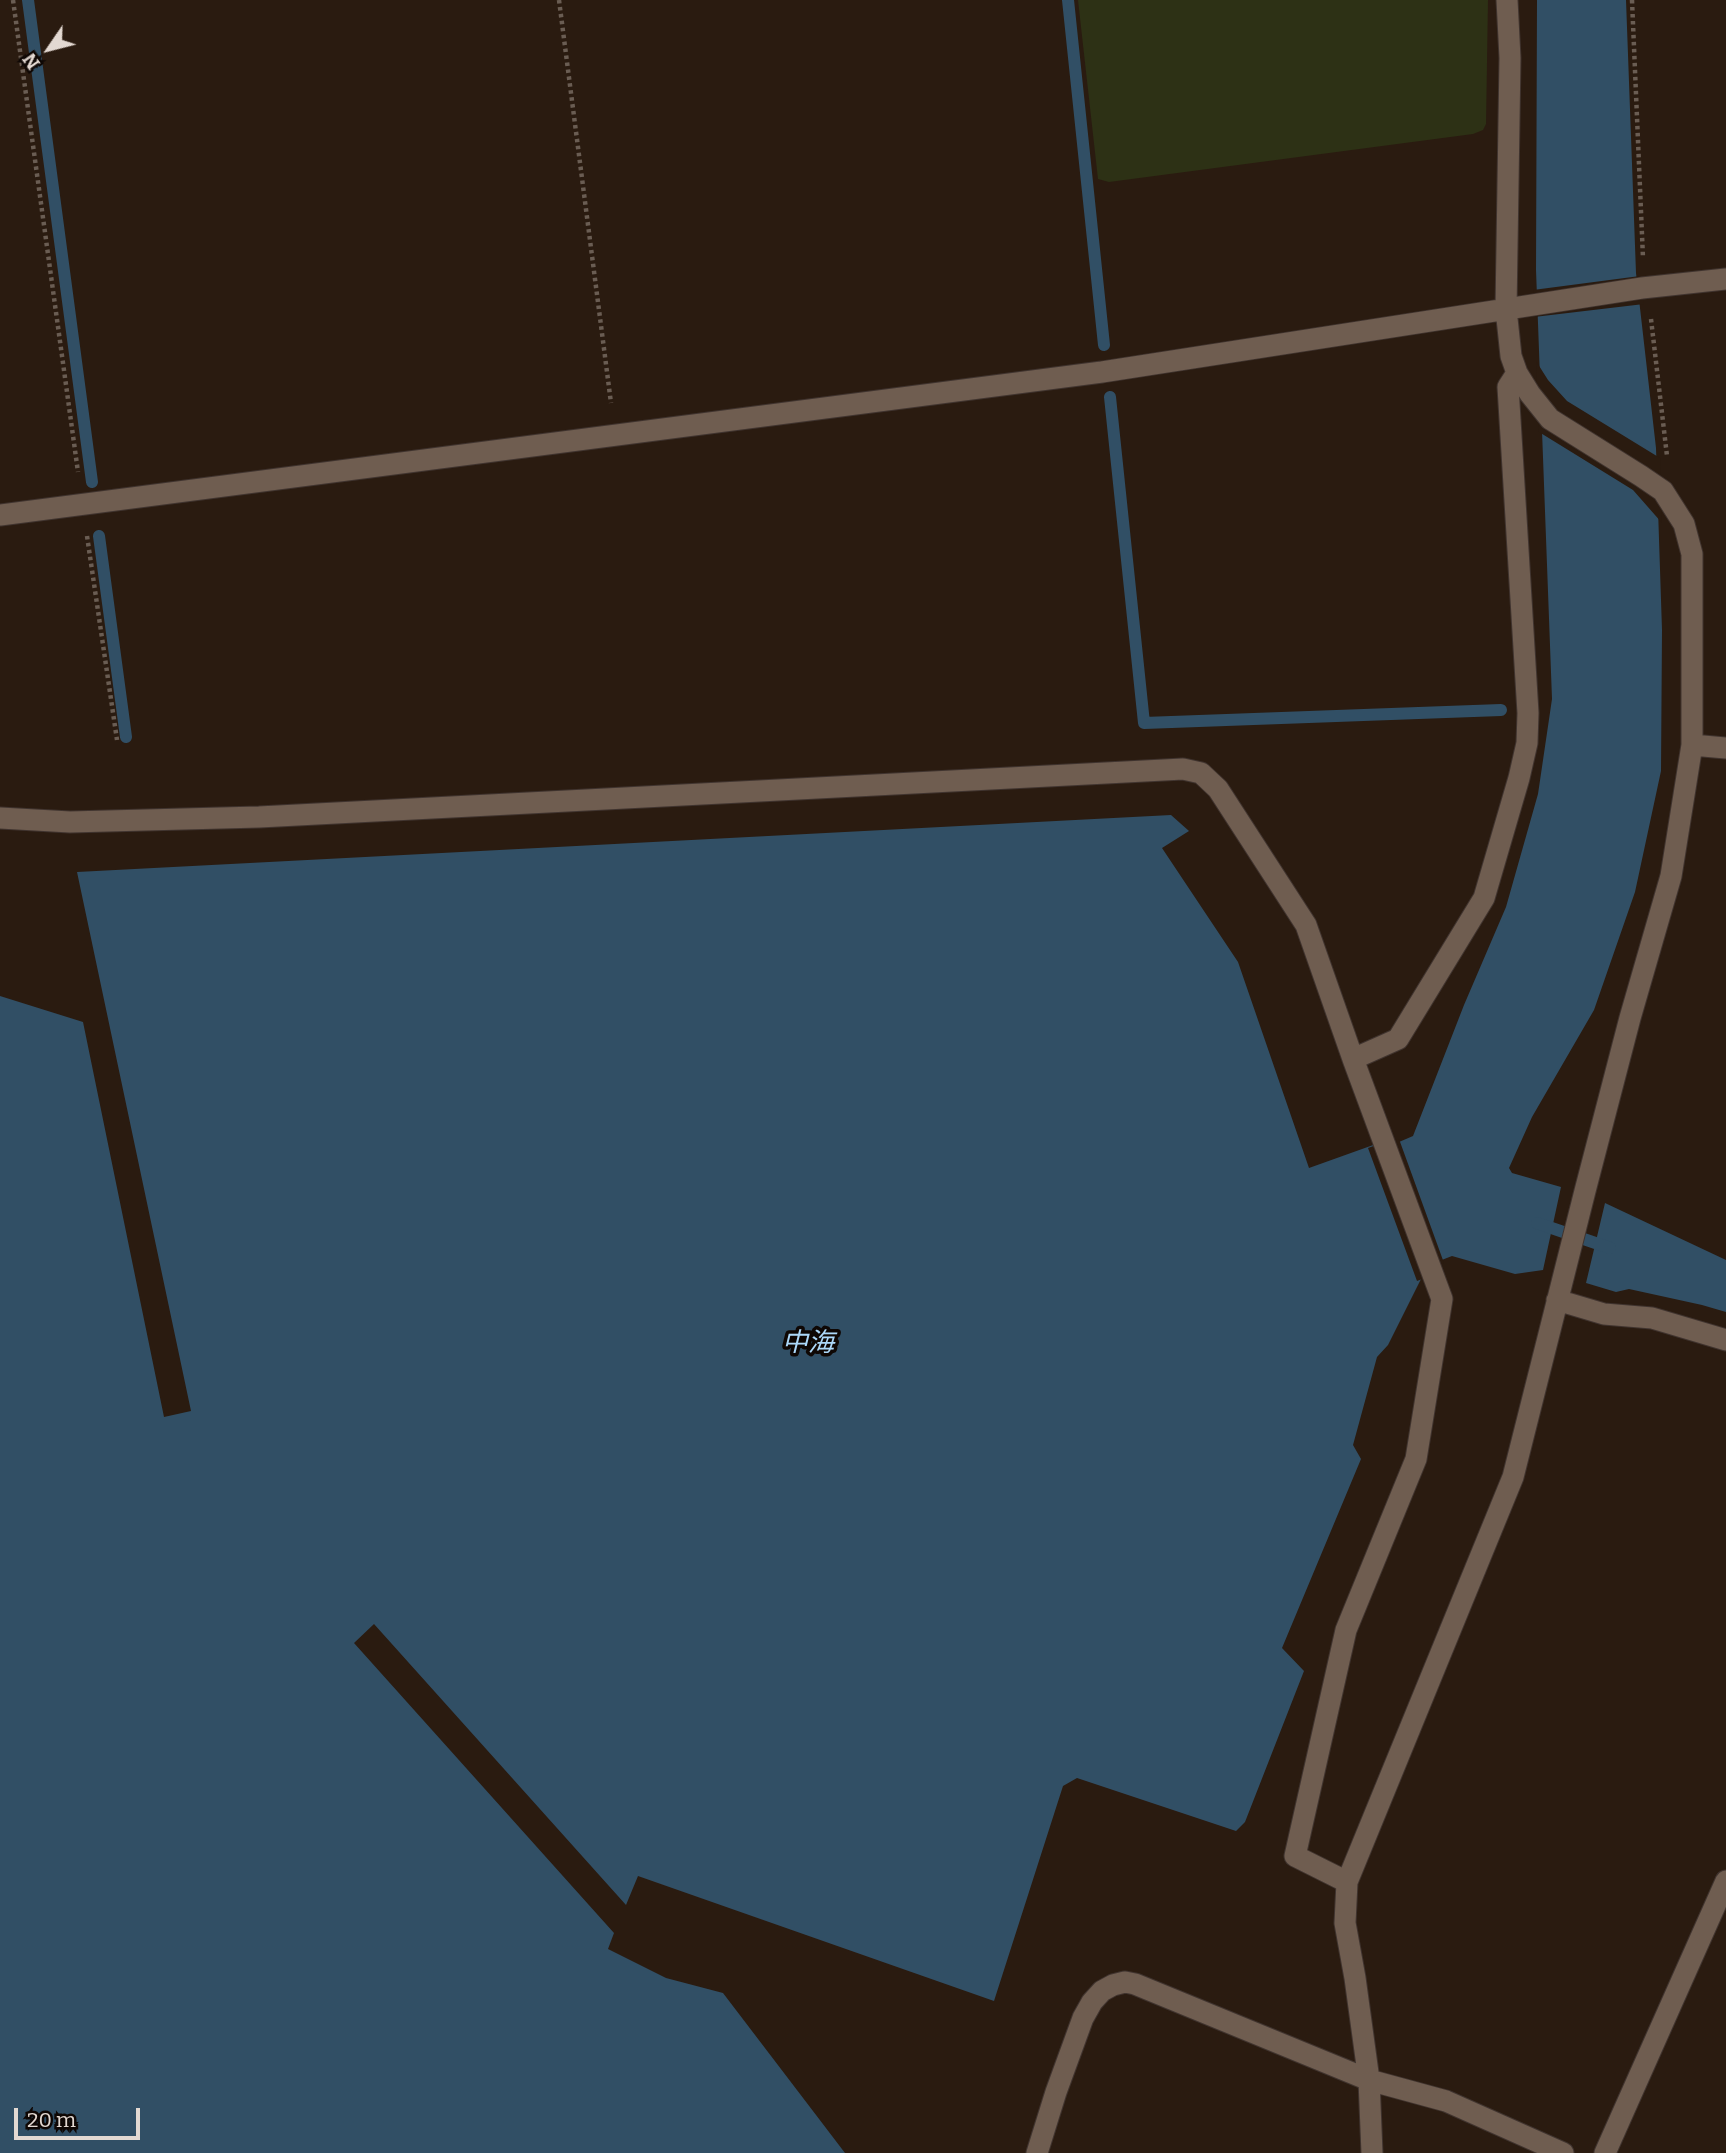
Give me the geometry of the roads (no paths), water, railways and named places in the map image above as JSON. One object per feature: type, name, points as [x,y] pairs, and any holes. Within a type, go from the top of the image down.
[{"type":"street","points":[[1372,2153],[1369,2080],[1345,1923],[1347,1882],[1514,1477],[1630,1018],[1671,876],[1692,745],[1692,554],[1684,524],[1666,495],[1550,419],[1530,394],[1510,356],[1506,309],[1510,58],[1507,0]]},
{"type":"street","points":[[0,515],[1102,372],[1645,287],[1726,279]]},
{"type":"street","points":[[1353,1059],[1398,1039],[1484,898],[1519,778],[1527,743],[1528,713],[1508,387],[1517,373]]},
{"type":"street","points":[[1692,745],[1726,748]]},
{"type":"street","points":[[0,818],[69,822],[259,817],[1183,769],[1201,773],[1217,789],[1306,925],[1442,1299],[1416,1459],[1346,1630],[1295,1856],[1347,1882]]},
{"type":"street","points":[[1560,1290],[1604,1314],[1652,1318],[1726,1340]]},
{"type":"street","points":[[1605,2153],[1726,1881]]},
{"type":"street","points":[[1037,2153],[1083,2018],[1102,1991],[1125,1982],[1369,2080],[1446,2101],[1563,2153]]},
{"type":"water","points":[[1537,0],[1626,0],[1636,273],[1656,448],[1662,630],[1661,771],[1635,892],[1594,1010],[1532,1117],[1509,1168],[1512,1173],[1561,1187],[1543,1270],[1515,1274],[1452,1256],[1434,1263],[1392,1145],[1413,1136],[1506,907],[1538,794],[1552,699],[1536,270]]},
{"type":"water","name":"中海","points":[[1171,815],[1189,831],[1162,848],[1238,962],[1309,1168],[1376,1144],[1424,1273],[1388,1345],[1377,1357],[1353,1445],[1361,1459],[1282,1648],[1304,1671],[1245,1822],[1236,1831],[1077,1778],[1063,1786],[994,2001],[638,1876],[626,1905],[374,1624],[354,1643],[614,1933],[608,1949],[666,1978],[723,1993],[845,2153],[0,2153],[0,996],[83,1022],[164,1417],[191,1411],[77,872]]},
{"type":"water","points":[[1605,1203],[1726,1260],[1726,1312],[1629,1289],[1616,1292],[1586,1283]]},
{"type":"waterway","points":[[28,0],[92,482]]},
{"type":"waterway","points":[[1068,0],[1104,345]]},
{"type":"waterway","points":[[1110,397],[1144,723],[1501,710]]},
{"type":"waterway","points":[[99,536],[126,737]]},
{"type":"waterway","points":[[1537,1223],[1610,1248]]}]
